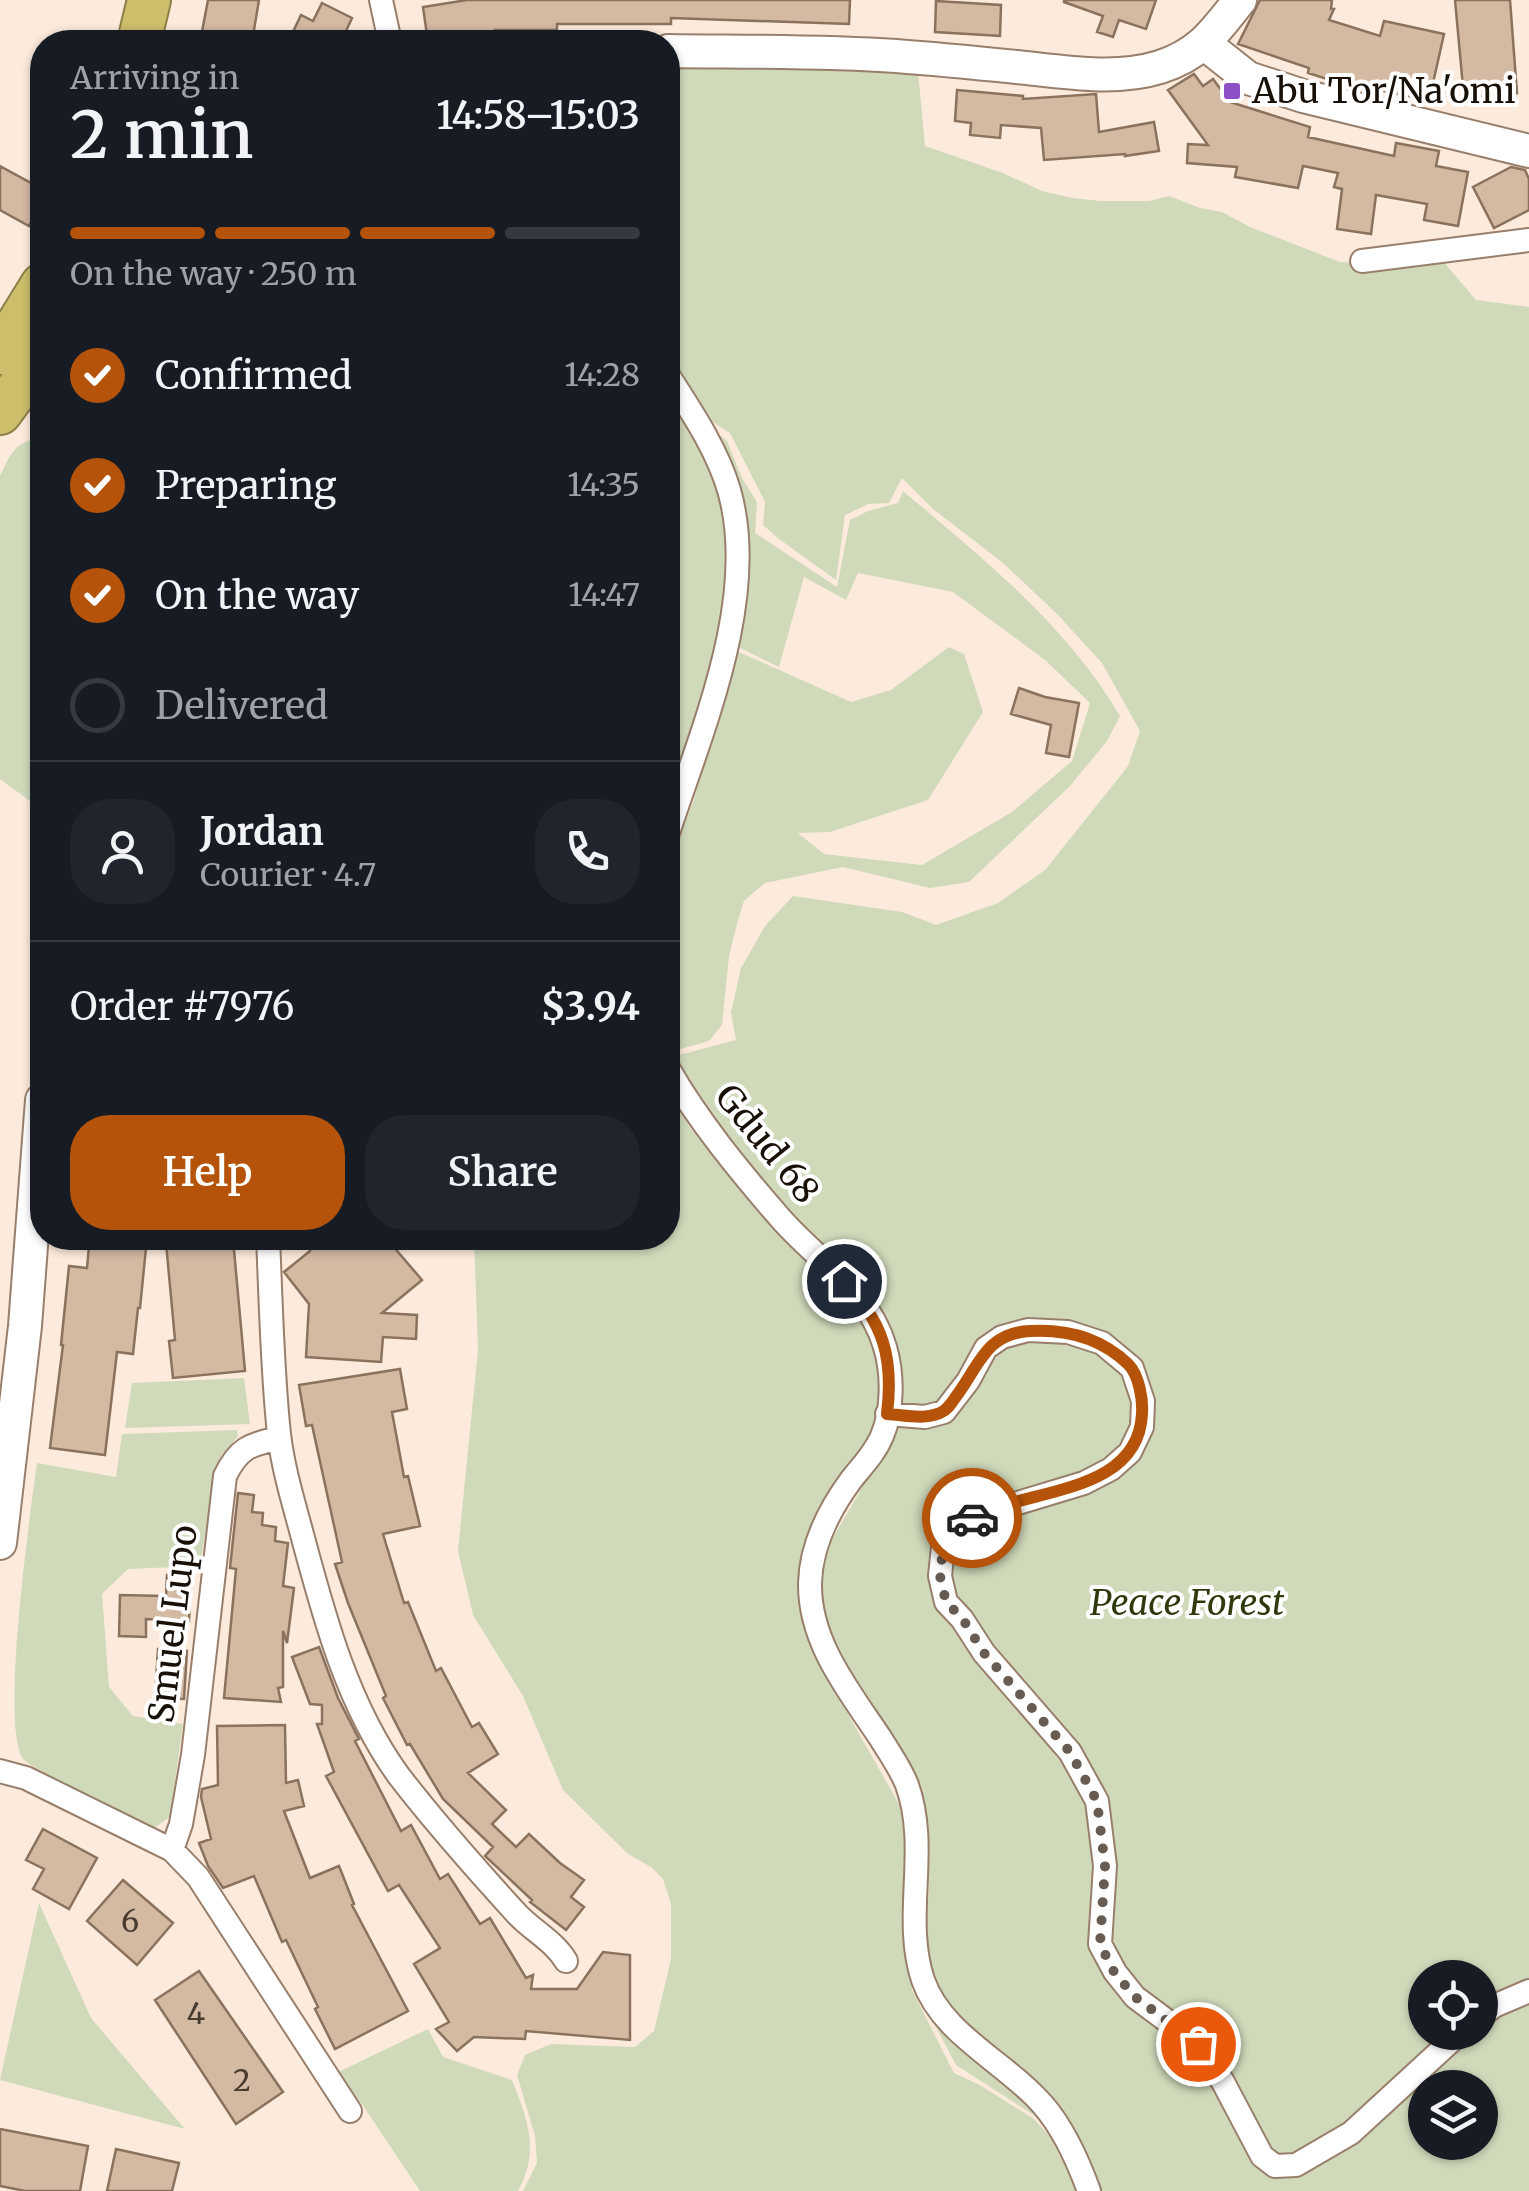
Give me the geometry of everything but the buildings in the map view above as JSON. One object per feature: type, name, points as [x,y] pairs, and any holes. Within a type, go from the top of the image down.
[{"type":"highway","points":[[142,30],[149,0]]},
{"type":"highway","points":[[170,30],[176,0]]},
{"type":"highway","points":[[0,413],[27,357]]},
{"type":"street","points":[[381,0],[387,30]]},
{"type":"street","points":[[680,51],[845,53],[1126,74],[1175,61],[1205,44],[1240,0]]},
{"type":"street","points":[[1205,44],[1248,78],[1303,96],[1529,152]]},
{"type":"street","points":[[1362,261],[1529,240]]},
{"type":"street","points":[[680,394],[728,487],[736,524],[737,555],[733,618],[680,795]]},
{"type":"street","name":"Gdud 68","points":[[680,1089],[781,1219],[866,1303],[885,1347],[891,1382],[887,1414]]},
{"type":"street","points":[[0,1543],[31,1250]]},
{"type":"street","points":[[269,1250],[280,1438],[294,1505],[335,1650],[365,1719],[392,1766],[429,1816],[524,1922],[558,1948],[566,1961]]},
{"type":"street","points":[[1089,2191],[1065,2137],[1044,2106],[972,2044],[925,1986],[916,1944],[916,1830],[910,1794],[891,1755],[829,1660],[810,1606],[812,1561],[822,1528],[882,1436],[887,1414],[925,1417],[944,1412],[968,1381],[986,1348],[1002,1337],[1028,1330],[1068,1332],[1102,1343],[1132,1368],[1143,1401],[1142,1427],[1130,1452],[1084,1483],[976,1516],[943,1547],[940,1576],[946,1602],[962,1618],[984,1653],[1070,1752],[1097,1801],[1105,1866],[1100,1944],[1114,1972],[1135,1997],[1198,2044],[1262,2156],[1275,2166],[1296,2165],[1352,2133],[1441,2050]]},
{"type":"street","name":"Smuel Lupo","points":[[172,1850],[181,1824],[193,1755],[225,1476],[233,1460],[249,1445],[280,1438]]},
{"type":"street","points":[[0,1751],[26,1778]]},
{"type":"street","points":[[0,1771],[26,1778],[172,1850],[198,1877],[350,2111]]},
{"type":"street","points":[[1498,2004],[1529,1990]]},
{"type":"green space","name":"Peace Forest","points":[[680,53],[918,71],[925,146],[1042,191],[1072,198],[1149,201],[1169,196],[1222,212],[1340,262],[1442,260],[1476,300],[1529,307],[1529,2191],[1089,2191],[1055,2129],[956,2065],[922,2001],[929,1885],[916,1817],[808,1599],[827,1547],[886,1439],[889,1326],[784,1212],[680,1074],[680,1055],[736,1040],[731,1012],[741,968],[765,926],[793,896],[902,912],[936,925],[998,903],[1045,870],[1128,766],[1140,731],[1102,663],[1058,615],[902,478],[889,503],[868,504],[845,515],[836,580],[763,525],[765,502],[730,433],[711,421],[680,377]]},
{"type":"green space","points":[[680,404],[727,441],[757,502],[755,533],[837,587],[850,520],[898,503],[903,491],[1049,622],[1099,683],[1120,716],[1107,741],[1070,786],[969,882],[930,888],[843,867],[765,883],[744,901],[738,920],[729,956],[722,1025],[709,1041],[680,1049],[680,834],[694,800],[732,649],[851,702],[891,690],[949,647],[964,654],[983,712],[928,800],[830,832],[798,833],[824,854],[922,865],[1012,812],[1072,761],[1090,703],[1045,660],[953,592],[858,573],[846,600],[804,577],[779,667],[722,639],[680,765]]},
{"type":"green space","points":[[30,441],[30,801],[0,779],[0,476],[15,449]]},
{"type":"green space","points":[[680,1109],[691,1129],[768,1220],[850,1297],[870,1333],[879,1360],[882,1406],[876,1427],[816,1520],[807,1622],[819,1663],[899,1804],[907,1842],[912,1990],[954,2073],[1034,2119],[1051,2138],[1077,2191],[523,2191],[537,2163],[535,2136],[517,2075],[525,2055],[551,2044],[635,2047],[654,2031],[671,1959],[671,1904],[663,1879],[628,1854],[563,1790],[523,1696],[473,1615],[458,1551],[478,1350],[474,1250],[680,1250]]},
{"type":"green space","points":[[244,1378],[250,1424],[125,1428],[132,1383]]},
{"type":"green space","points":[[237,1430],[238,1436],[222,1455],[212,1488],[200,1566],[128,1569],[102,1594],[109,1687],[133,1716],[183,1724],[170,1817],[150,1831],[23,1759],[14,1706],[15,1664],[37,1463],[116,1477],[122,1434]]},
{"type":"green space","points":[[39,1903],[91,2018],[185,2129],[0,2080]]},
{"type":"green space","points":[[428,2029],[443,2057],[512,2080],[527,2122],[530,2149],[518,2191],[420,2191],[362,2104],[336,2073]]},
{"type":"way so far","points":[[972,1518],[943,1547],[940,1576],[946,1602],[962,1618],[984,1653],[1070,1752],[1097,1801],[1105,1866],[1100,1944],[1114,1972],[1135,1997],[1198,2044]]},
{"type":"place","name":"Abu Tor/Na'omi","points":[[1232,91]]},
{"type":"route","points":[[844,1281],[866,1303],[885,1347],[891,1382],[887,1414],[925,1417],[944,1412],[968,1381],[986,1348],[1002,1337],[1028,1330],[1068,1332],[1102,1343],[1132,1368],[1143,1401],[1142,1427],[1130,1452],[1084,1483],[972,1518]]}]
